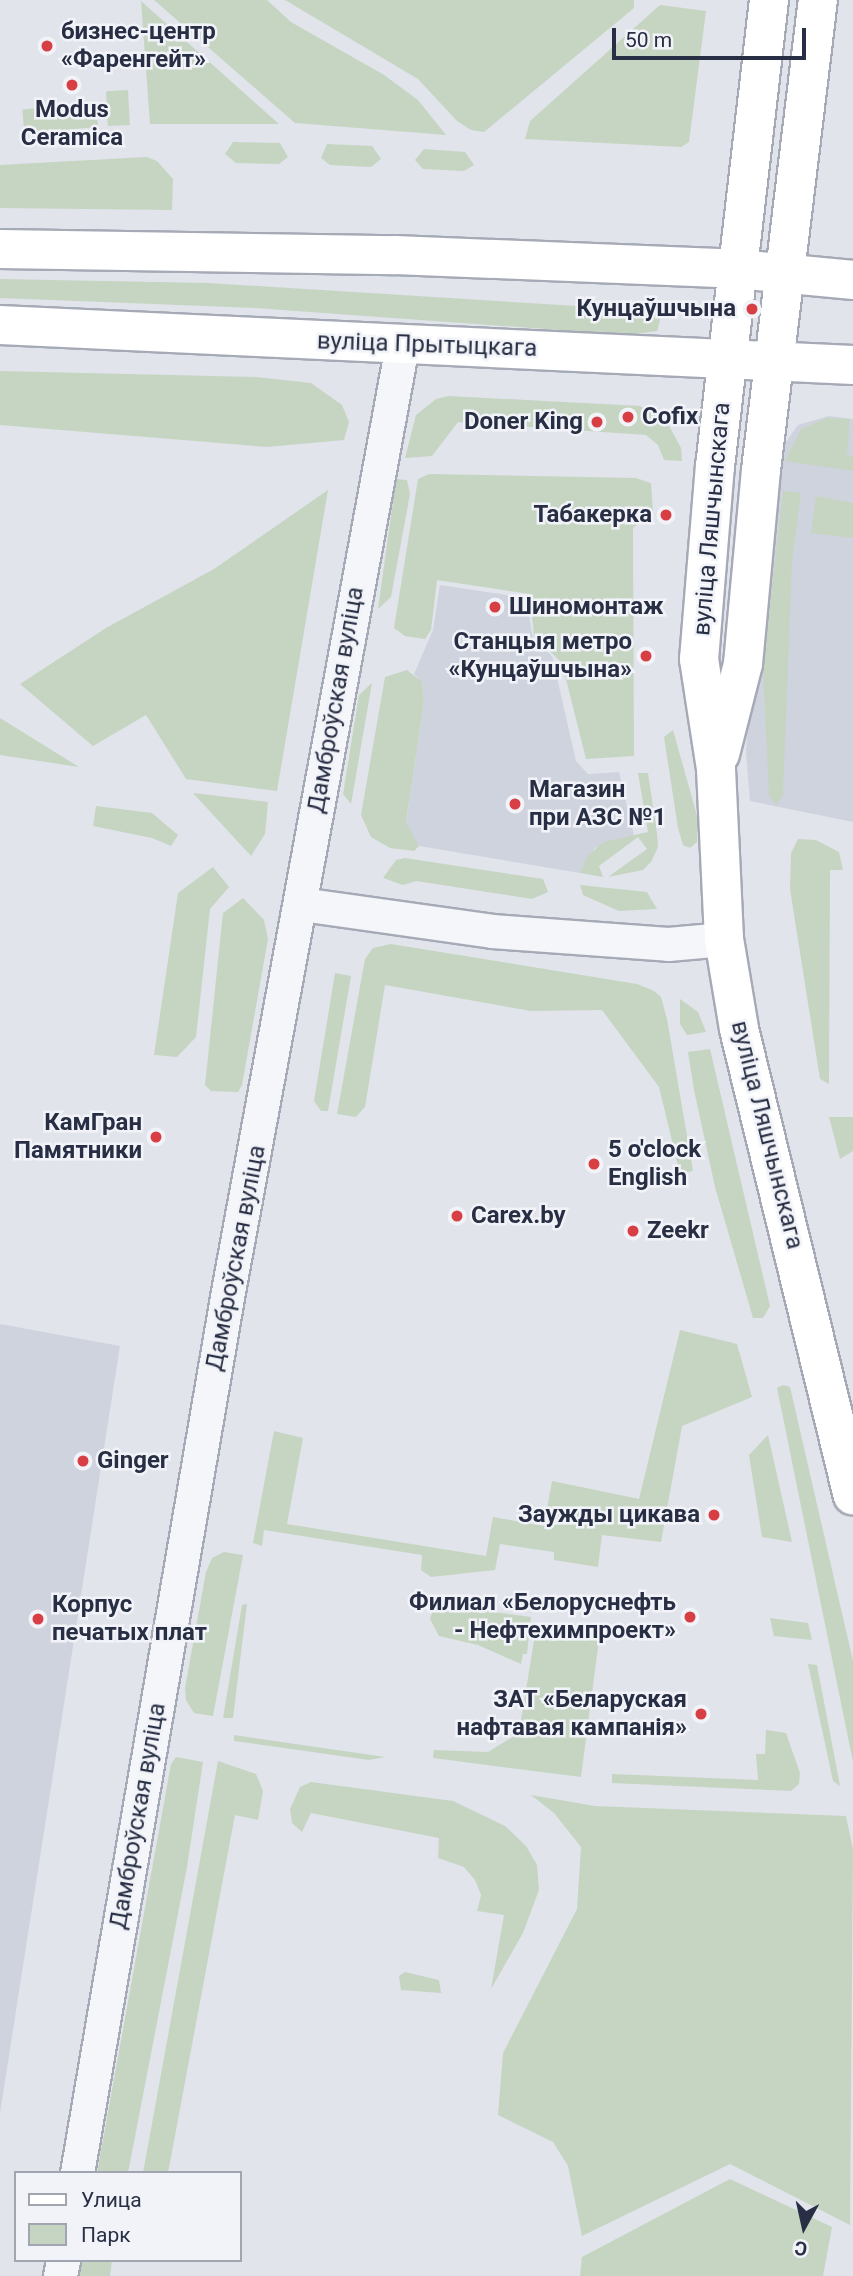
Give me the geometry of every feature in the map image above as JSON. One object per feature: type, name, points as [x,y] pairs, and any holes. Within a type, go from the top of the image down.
[{"type":"main road","name":"вуліца Ляшчынскага","points":[[769,0],[727,356],[699,659],[716,769],[724,939],[739,1029],[853,1495]]},
{"type":"main road","name":"вуліца Ляшчынскага","points":[[716,769],[743,664],[785,272],[818,0]]},
{"type":"main road","points":[[0,248],[339,253],[737,269],[853,279]]},
{"type":"main road","name":"вуліца Прытыцкага","points":[[0,325],[402,345],[727,356],[853,365]]},
{"type":"street","name":"Дамброўская вуліца","points":[[77,2171],[229,1286],[402,345]]},
{"type":"street","points":[[300,904],[492,931],[668,944],[724,939]]},
{"type":"shaded area","points":[[829,416],[853,419],[853,822],[750,801],[746,752],[756,606],[781,449],[798,425]]},
{"type":"shaded area","points":[[440,585],[526,598],[533,639],[552,656],[576,761],[588,774],[619,772],[634,836],[595,848],[580,873],[419,846],[406,823],[424,702],[422,683],[414,674],[433,630]]},
{"type":"shaded area","name":"Корпус печатых плат","points":[[0,1324],[120,1346],[0,2113]]},
{"type":"green space","points":[[154,0],[267,0],[291,22],[384,75],[418,100],[446,135],[295,123]]},
{"type":"green space","points":[[285,0],[634,0],[634,8],[484,132],[471,130],[457,121],[418,79]]},
{"type":"green space","points":[[141,1],[279,124],[150,124]]},
{"type":"green space","points":[[660,5],[706,11],[689,142],[681,147],[525,139],[530,121]]},
{"type":"green space","points":[[128,90],[130,125],[108,126],[106,91]]},
{"type":"green space","points":[[96,103],[98,127],[24,133],[22,109]]},
{"type":"green space","points":[[233,142],[280,143],[288,157],[279,164],[236,163],[225,154]]},
{"type":"green space","points":[[327,144],[372,146],[381,159],[371,167],[330,165],[321,158]]},
{"type":"green space","points":[[424,149],[465,152],[474,165],[464,171],[423,169],[415,160]]},
{"type":"green space","points":[[146,157],[157,161],[173,179],[172,210],[0,208],[0,165]]},
{"type":"green space","points":[[0,279],[208,283],[642,310],[657,312],[660,320],[657,331],[629,335],[255,308],[0,298]]},
{"type":"green space","points":[[0,371],[256,377],[311,383],[342,405],[349,422],[344,440],[267,447],[0,425]]},
{"type":"green space","points":[[449,396],[640,406],[667,422],[681,448],[682,461],[664,460],[658,445],[646,435],[458,422],[432,456],[405,458],[416,415],[436,399]]},
{"type":"green space","points":[[827,418],[850,419],[847,455],[853,456],[853,471],[785,461],[801,429]]},
{"type":"green space","points":[[429,474],[636,478],[651,483],[653,511],[633,528],[634,756],[586,759],[562,663],[534,636],[530,594],[437,580],[431,630],[425,639],[405,636],[394,628],[418,479]]},
{"type":"green space","points":[[396,479],[407,480],[410,494],[391,597],[378,609]]},
{"type":"green space","points":[[328,490],[277,791],[186,779],[146,715],[93,746],[20,684],[106,628],[214,569]]},
{"type":"green space","points":[[783,491],[801,493],[792,562],[783,795],[777,805],[769,796],[763,669]]},
{"type":"green space","points":[[816,496],[853,503],[853,538],[811,533]]},
{"type":"green space","points":[[407,670],[422,682],[424,702],[406,822],[419,846],[414,851],[390,848],[371,837],[361,815],[385,677]]},
{"type":"green space","points":[[372,683],[351,804],[343,794],[359,695]]},
{"type":"green space","points":[[0,718],[79,767],[0,755]]},
{"type":"green space","points":[[673,730],[698,819],[697,842],[690,848],[683,845],[678,828],[664,737]]},
{"type":"green space","points":[[638,773],[648,773],[657,833],[658,847],[651,862],[643,870],[608,877],[647,849],[638,837],[599,866],[603,877],[580,873],[588,855],[604,842],[648,832]]},
{"type":"green space","points":[[193,793],[268,802],[265,834],[251,856]]},
{"type":"green space","points":[[96,806],[152,813],[178,835],[171,846],[152,838],[93,826]]},
{"type":"green space","points":[[798,839],[816,840],[839,852],[843,870],[830,870],[829,1084],[820,1079],[790,889],[791,853]]},
{"type":"green space","points":[[405,858],[543,879],[548,892],[532,899],[416,881],[403,885],[383,878],[396,860]]},
{"type":"green space","points":[[213,867],[229,887],[210,909],[196,1037],[177,1057],[154,1055],[178,893]]},
{"type":"green space","points":[[580,885],[647,892],[657,909],[619,911],[583,895]]},
{"type":"green space","points":[[243,898],[264,920],[268,939],[242,1085],[238,1092],[211,1091],[205,1085],[223,913]]},
{"type":"green space","points":[[391,944],[637,984],[654,991],[661,997],[667,1019],[693,1171],[680,1174],[659,1087],[602,1010],[531,1011],[385,985],[365,1107],[356,1117],[337,1114],[365,959],[373,948]]},
{"type":"green space","points":[[335,973],[351,976],[328,1111],[321,1111],[314,1101]]},
{"type":"green space","points":[[680,999],[698,1012],[706,1032],[687,1035],[680,1024]]},
{"type":"green space","points":[[710,1049],[770,1306],[763,1318],[753,1318],[715,1187],[694,1090],[688,1052]]},
{"type":"green space","points":[[829,1117],[853,1117],[853,1151],[840,1159]]},
{"type":"green space","points":[[680,1330],[737,1344],[752,1397],[682,1426],[661,1542],[602,1535],[598,1567],[554,1560],[554,1552],[500,1544],[495,1570],[431,1577],[421,1570],[422,1555],[264,1530],[262,1546],[253,1543],[274,1431],[303,1438],[287,1524],[486,1556],[493,1517],[544,1526],[552,1481],[639,1499]]},
{"type":"green space","points":[[783,1385],[790,1387],[853,1661],[853,1762],[777,1388]]},
{"type":"green space","points":[[768,1435],[792,1542],[762,1537],[749,1455]]},
{"type":"green space","points":[[224,1552],[243,1555],[213,1716],[194,1713],[186,1700],[185,1688],[206,1572],[212,1558]]},
{"type":"green space","points":[[247,1604],[233,1718],[223,1718],[242,1605]]},
{"type":"green space","points":[[435,1604],[531,1617],[527,1654],[523,1654],[521,1664],[478,1645],[439,1636],[430,1619]]},
{"type":"green space","points":[[770,1618],[808,1623],[812,1640],[774,1636]]},
{"type":"green space","points":[[536,1628],[600,1632],[581,1777],[433,1758],[434,1750],[488,1752],[519,1733]]},
{"type":"green space","points":[[808,1664],[817,1665],[840,1786],[833,1781]]},
{"type":"green space","points":[[766,1730],[786,1733],[800,1773],[799,1784],[791,1791],[612,1783],[612,1774],[758,1780],[756,1754],[765,1754]]},
{"type":"green space","points":[[234,1735],[385,1757],[369,1760],[234,1741]]},
{"type":"green space","points":[[176,1757],[203,1762],[187,1867],[128,2171],[97,2171],[171,1764]]},
{"type":"green space","points":[[218,1761],[256,1774],[263,1791],[258,1820],[235,1815],[168,2171],[143,2171]]},
{"type":"green space","points":[[311,1782],[453,1801],[505,1826],[526,1846],[537,1865],[539,1890],[523,1933],[491,1989],[504,1915],[477,1911],[481,1895],[475,1880],[464,1867],[438,1858],[439,1838],[311,1813],[302,1832],[292,1823],[290,1809],[300,1787]]},
{"type":"green space","points":[[531,1795],[595,1806],[846,1816],[853,1849],[850,2225],[730,2164],[582,2236],[568,2166],[553,2142],[498,2115],[503,2053],[577,1909],[581,1847],[554,1813]]},
{"type":"green space","points":[[405,1972],[439,1980],[441,1993],[401,1990],[399,1976]]},
{"type":"green space","points":[[730,2179],[832,2227],[823,2276],[580,2276],[582,2257]]},
{"type":"green space","points":[[80,2262],[112,2262],[110,2276],[77,2276]]},
{"type":"place","name":"бизнес-центр «Фаренгейт»","points":[[47,46]]},
{"type":"place","name":"Modus Ceramica","points":[[72,85]]},
{"type":"place","name":"Кунцаўшчына","points":[[752,309]]},
{"type":"place","name":"Cofix","points":[[628,417]]},
{"type":"place","name":"Doner King","points":[[597,422]]},
{"type":"place","name":"Табакерка","points":[[666,515]]},
{"type":"place","name":"Шиномонтаж","points":[[495,607]]},
{"type":"place","name":"Станцыя метро «Кунцаўшчына»","points":[[646,656]]},
{"type":"place","name":"Магазин при АЗС №1","points":[[515,804]]},
{"type":"place","name":"КамГран Памятники","points":[[156,1137]]},
{"type":"place","name":"5 o'clock English","points":[[594,1164]]},
{"type":"place","name":"Carex.by","points":[[457,1216]]},
{"type":"place","name":"Zeekr","points":[[633,1231]]},
{"type":"place","name":"Ginger","points":[[83,1461]]},
{"type":"place","name":"Заужды цикава","points":[[714,1515]]},
{"type":"place","name":"Филиал «Белоруснефть - Нефтехимпроект»","points":[[690,1617]]},
{"type":"place","name":"Корпус печатых плат","points":[[38,1619]]},
{"type":"place","name":"ЗАТ «Беларуская нафтавая кампанія»","points":[[701,1714]]}]
